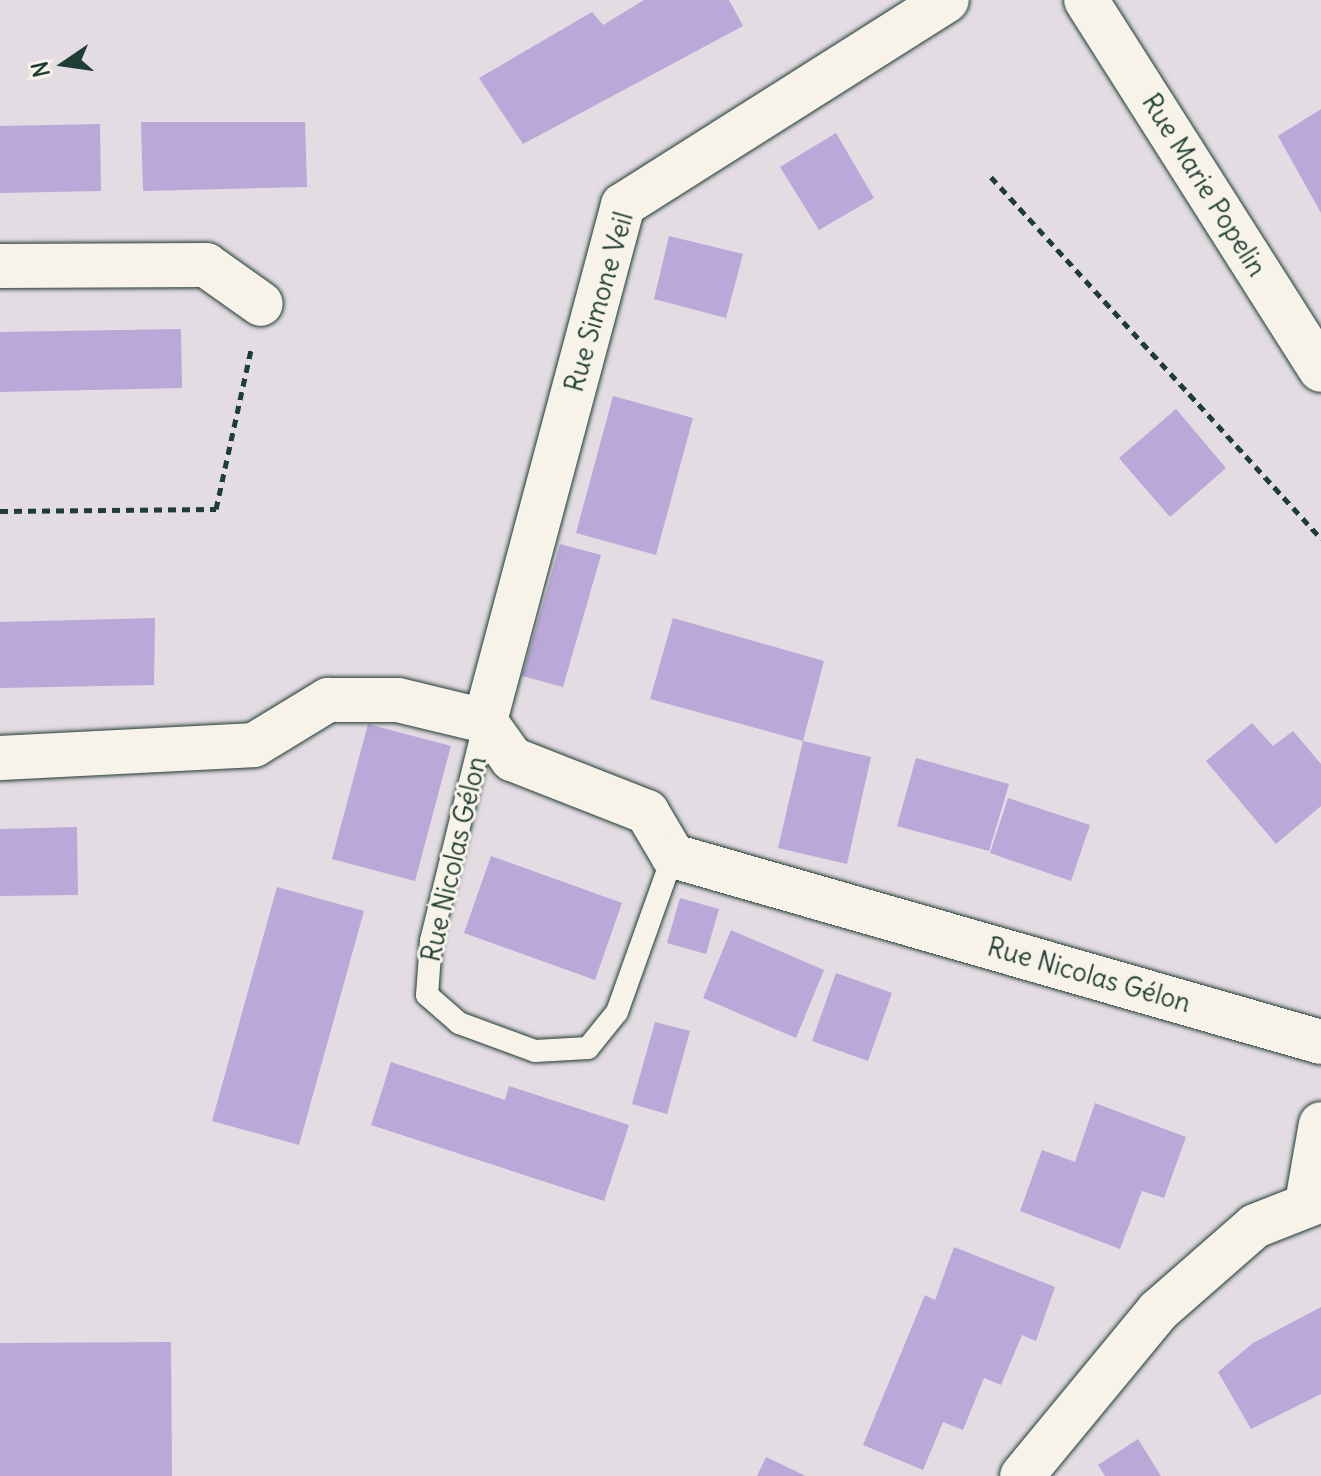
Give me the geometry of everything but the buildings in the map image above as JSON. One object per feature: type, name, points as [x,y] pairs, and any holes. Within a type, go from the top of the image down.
[{"type":"street","name":"Rue Simone Veil","points":[[485,721],[623,205],[947,0]]},
{"type":"street","name":"Rue Marie Popelin","points":[[1086,0],[1321,370]]},
{"type":"street","points":[[0,266],[206,265],[261,304]]},
{"type":"street","points":[[0,758],[254,745],[328,700],[398,700],[485,721]]},
{"type":"street","name":"Rue Nicolas Gélon","points":[[485,721],[512,759],[647,812],[673,856],[1321,1042]]},
{"type":"street","points":[[1022,1476],[1158,1311],[1255,1226],[1314,1202],[1321,1124]]},
{"type":"lane","name":"Rue Nicolas Gélon","points":[[485,721],[430,955],[427,995],[459,1023],[535,1051],[588,1048],[617,1012],[673,856]]},
{"type":"path","points":[[991,177],[1321,539]]},
{"type":"path","points":[[0,511],[216,509],[261,304]]}]
